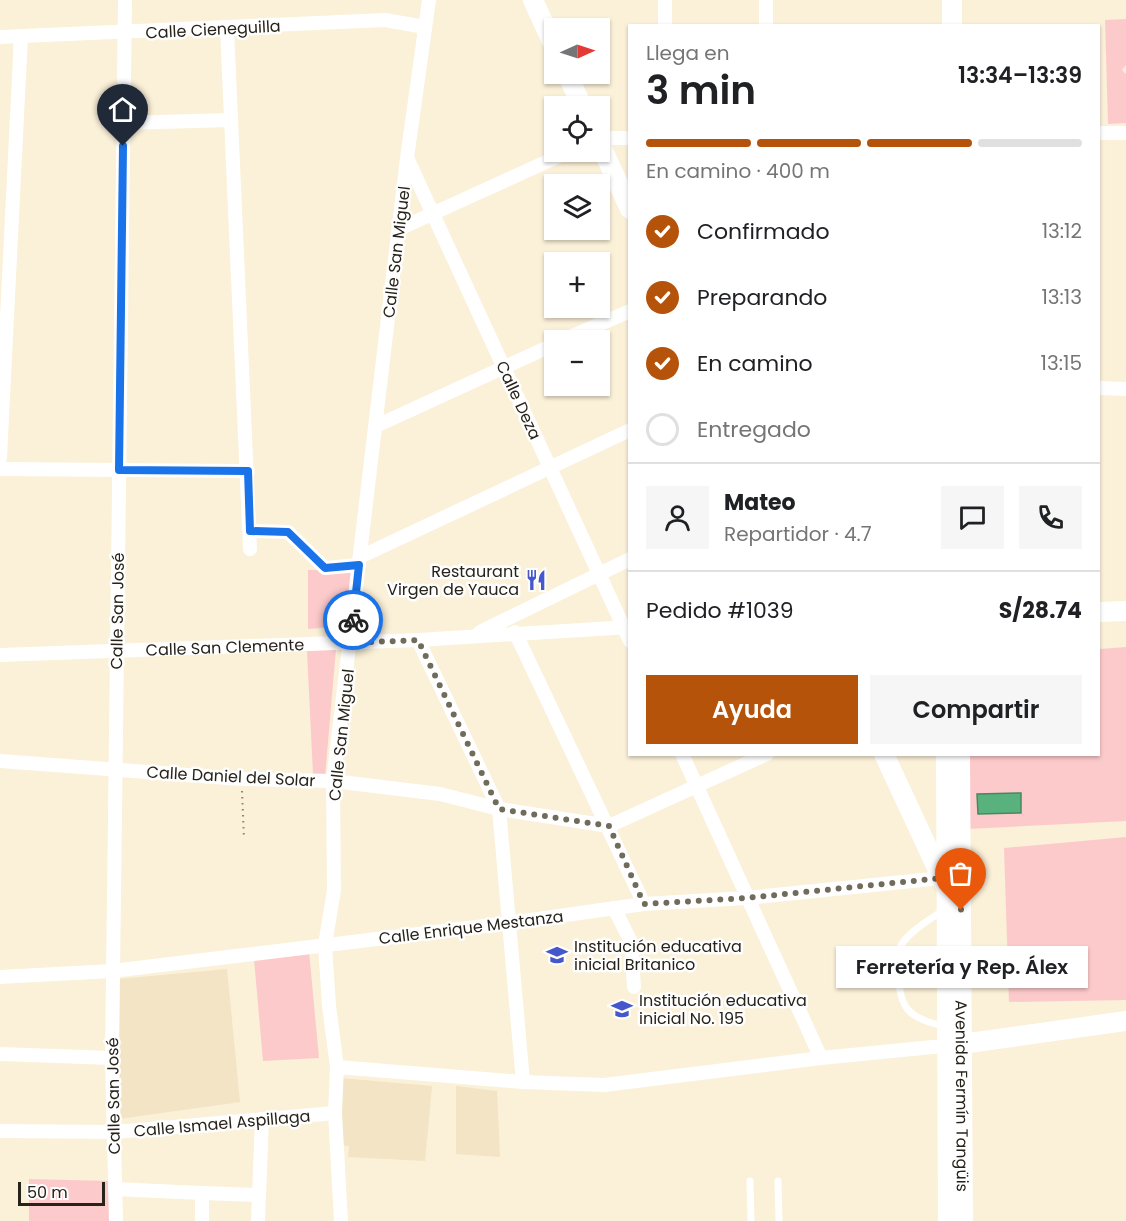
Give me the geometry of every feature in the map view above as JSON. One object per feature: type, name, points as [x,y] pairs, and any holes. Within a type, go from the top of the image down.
[{"type":"main road","points":[[532,0],[544,25]]},
{"type":"main road","points":[[952,0],[952,24]]},
{"type":"main road","points":[[608,162],[628,205]]},
{"type":"main road","points":[[1100,612],[1126,611]]},
{"type":"main road","points":[[886,756],[950,884]]},
{"type":"main road","name":"Avenida Fermín Tangüis","points":[[946,756],[956,1217]]},
{"type":"main road","name":"Avenida Fermín Tangüis","points":[[952,1039],[947,908],[960,756]]},
{"type":"main road","points":[[952,1039],[1126,1021]]},
{"type":"street","name":"Calle San José","points":[[116,1221],[111,1058],[125,0]]},
{"type":"street","name":"Calle San Miguel","points":[[341,1221],[335,1113],[338,1067],[329,1006],[325,945],[334,890],[333,781],[407,158],[429,0]]},
{"type":"street","points":[[665,0],[665,24]]},
{"type":"street","points":[[766,0],[766,24]]},
{"type":"street","name":"Calle Cieneguilla","points":[[0,37],[384,20],[425,27]]},
{"type":"street","points":[[227,28],[250,549]]},
{"type":"street","points":[[0,458],[6,222],[21,36]]},
{"type":"street","points":[[123,123],[231,120]]},
{"type":"street","points":[[1100,133],[1126,133]]},
{"type":"street","points":[[610,138],[628,138]]},
{"type":"street","name":"Calle Deza","points":[[407,158],[599,573],[627,627]]},
{"type":"street","points":[[399,229],[546,162]]},
{"type":"street","points":[[585,330],[628,312]]},
{"type":"street","points":[[376,426],[544,349]]},
{"type":"street","points":[[1100,388],[1126,389]]},
{"type":"street","points":[[250,531],[288,532],[325,568],[360,561],[628,431]]},
{"type":"street","points":[[0,469],[248,471]]},
{"type":"street","points":[[473,636],[628,560]]},
{"type":"street","name":"Calle San Clemente","points":[[0,655],[117,649],[351,643],[627,627]]},
{"type":"street","points":[[515,632],[609,826],[644,904]]},
{"type":"street","points":[[418,640],[499,809],[523,1082]]},
{"type":"street","points":[[683,756],[821,1058]]},
{"type":"street","points":[[609,826],[763,756]]},
{"type":"street","name":"Calle Daniel del Solar","points":[[0,760],[241,779],[333,781],[440,794],[499,809],[609,826]]},
{"type":"street","name":"Calle Enrique Mestanza","points":[[0,977],[112,971],[509,923],[644,904],[950,884]]},
{"type":"street","points":[[614,908],[631,942],[634,987]]},
{"type":"street","points":[[338,1067],[523,1082],[604,1085],[952,1039]]},
{"type":"street","points":[[0,1054],[111,1058]]},
{"type":"street","name":"Calle Ismael Aspillaga","points":[[0,1131],[115,1132],[335,1113]]},
{"type":"street","points":[[258,1221],[262,1119]]},
{"type":"street","points":[[115,1189],[258,1195]]},
{"type":"street","points":[[202,1194],[202,1221]]},
{"type":"lane","points":[[947,908],[912,933],[899,948],[899,997],[906,1008],[952,1039]]},
{"type":"lane","points":[[750,1181],[751,1221]]},
{"type":"lane","points":[[778,1181],[779,1221]]},
{"type":"path","points":[[241,779],[244,840]]},
{"type":"shaded area","points":[[1126,19],[1126,65],[1122,70],[1126,74],[1126,123],[1108,124],[1105,20]]},
{"type":"shaded area","points":[[308,570],[352,570],[346,626],[308,629]]},
{"type":"shaded area","points":[[1126,647],[1126,821],[966,829],[966,756],[1100,756],[1100,649]]},
{"type":"shaded area","points":[[336,649],[325,777],[313,775],[307,651]]},
{"type":"shaded area","points":[[1021,793],[1021,813],[978,814],[977,794]]},
{"type":"shaded area","points":[[1126,837],[1126,1000],[1009,1002],[1004,848]]},
{"type":"shaded area","points":[[309,951],[319,1058],[263,1061],[254,959]]},
{"type":"shaded area","points":[[227,969],[240,1102],[119,1119],[119,979]]},
{"type":"shaded area","points":[[340,1078],[432,1086],[425,1161],[348,1157],[349,1146],[339,1145]]},
{"type":"shaded area","points":[[456,1086],[497,1091],[500,1157],[456,1154]]},
{"type":"shaded area","points":[[29,1179],[109,1181],[109,1221],[29,1221]]},
{"type":"way so far","points":[[353,620],[351,643],[418,640],[499,809],[609,826],[644,904],[746,898],[942,878],[946,887],[961,887],[961,910]]},
{"type":"place","name":"Restaurant Virgen de Yauca","points":[[536,580]]},
{"type":"place","name":"Ferretería y Rep. Álex","points":[[961,910]]},
{"type":"place","name":"Institución educativa inicial Britanico","points":[[557,955]]},
{"type":"place","name":"Institución educativa inicial No. 195","points":[[622,1009]]},
{"type":"route","points":[[123,146],[119,470],[248,471],[250,531],[288,532],[294,535],[325,568],[359,565],[353,620]]}]
